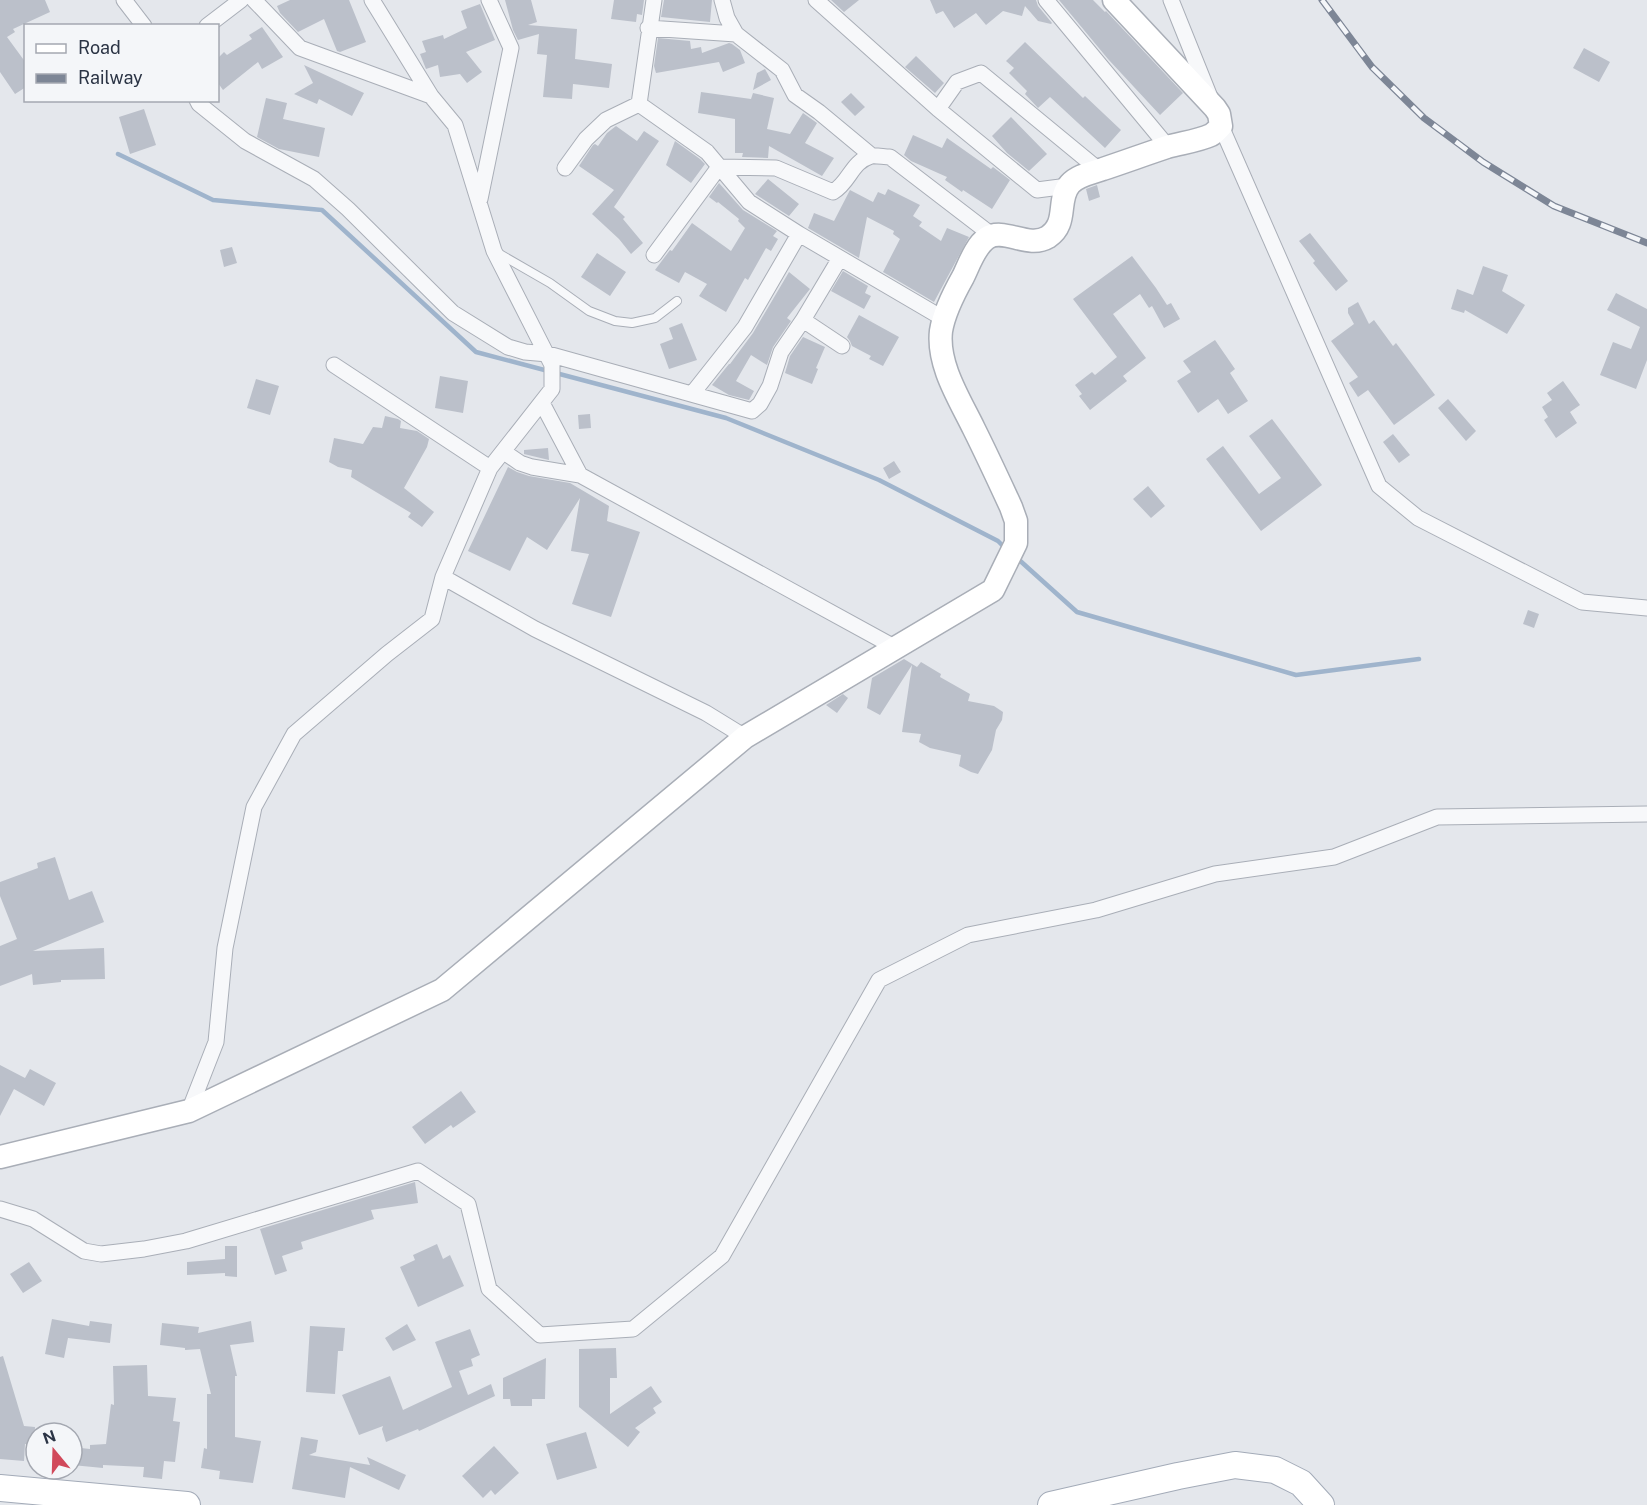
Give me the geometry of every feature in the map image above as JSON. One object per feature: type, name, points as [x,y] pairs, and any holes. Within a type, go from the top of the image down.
[{"type":"main road","points":[[0,1157],[189,1111],[442,990],[745,737],[993,590],[1016,543],[1016,521],[952,383],[942,356],[941,333],[955,292],[979,245],[987,238],[1002,235],[1029,241],[1042,240],[1053,234],[1061,223],[1064,197],[1068,186],[1082,176],[1217,131],[1218,117],[1114,0]]},
{"type":"main road","points":[[1051,1505],[1235,1465],[1275,1470],[1301,1483],[1322,1505]]},
{"type":"main road","points":[[0,1488],[187,1505]]},
{"type":"street","points":[[124,0],[142,24]]},
{"type":"street","points":[[210,24],[241,0]]},
{"type":"street","points":[[255,0],[300,48],[431,96]]},
{"type":"street","points":[[189,1111],[216,1042],[225,948],[254,807],[294,734],[387,654],[432,620],[443,577],[490,468],[552,389],[550,359],[494,251],[455,125],[431,96],[372,0]]},
{"type":"street","points":[[479,201],[511,48],[489,0]]},
{"type":"street","points":[[639,104],[648,28],[654,0]]},
{"type":"street","points":[[722,0],[727,18],[736,34],[782,70],[795,95],[872,156]]},
{"type":"street","points":[[816,0],[938,110],[1038,190],[1068,186]]},
{"type":"street","points":[[1046,0],[1168,147]]},
{"type":"street","points":[[1171,0],[1218,117],[1378,486],[1418,518],[1582,602],[1647,608]]},
{"type":"street","points":[[648,28],[736,34]]},
{"type":"street","points":[[938,110],[957,82],[981,73],[1099,170]]},
{"type":"street","points":[[198,102],[245,141],[314,179],[348,209],[453,313],[508,347],[752,411],[760,404],[770,386],[781,352],[840,258]]},
{"type":"street","points":[[639,104],[707,152],[749,202],[944,319]]},
{"type":"street","points":[[565,168],[586,139],[606,120],[639,104]]},
{"type":"street","points":[[719,167],[776,168],[833,192],[841,188],[858,163],[872,156],[890,157],[993,236]]},
{"type":"street","points":[[654,255],[719,167]]},
{"type":"street","points":[[692,394],[746,327],[799,234]]},
{"type":"street","points":[[803,320],[842,346]]},
{"type":"street","points":[[334,365],[490,468]]},
{"type":"street","points":[[542,404],[580,475]]},
{"type":"street","points":[[504,452],[520,463],[532,467],[580,475],[896,648]]},
{"type":"street","points":[[443,577],[535,629],[706,714],[745,737]]},
{"type":"street","points":[[0,1209],[33,1220],[84,1251],[101,1254],[186,1241],[418,1171],[468,1204],[489,1288],[540,1335],[633,1329],[722,1256],[879,980],[968,935],[1096,910],[1215,874],[1334,857],[1437,818],[1647,814]]},
{"type":"lane","points":[[494,251],[550,283],[589,311],[615,321],[632,323],[655,318],[677,301]]},
{"type":"building","points":[[0,0],[45,0],[50,12],[13,29],[15,32],[7,37],[24,60],[24,88],[15,94],[0,72]]},
{"type":"building","points":[[290,0],[349,0],[366,42],[340,52],[337,51],[324,19],[298,32],[280,13],[277,6]]},
{"type":"building","points":[[505,0],[531,0],[537,22],[528,25],[577,29],[575,59],[612,64],[609,88],[573,84],[572,99],[543,97],[547,55],[537,54],[539,34],[518,40]]},
{"type":"building","points":[[614,0],[644,0],[642,15],[637,14],[636,22],[611,19]]},
{"type":"building","points":[[664,0],[712,0],[710,22],[661,17]]},
{"type":"building","points":[[831,0],[859,0],[844,12]]},
{"type":"building","points":[[930,0],[1036,0],[1052,23],[1038,21],[1025,6],[1022,16],[1003,11],[986,25],[976,13],[954,28],[943,11],[936,14]]},
{"type":"building","points":[[1059,0],[1093,0],[1183,93],[1160,115],[1108,59]]},
{"type":"building","points":[[480,4],[495,40],[466,52],[482,72],[467,83],[460,74],[440,77],[438,65],[426,69],[420,54],[426,52],[422,41],[443,35],[444,39],[467,28],[461,11]]},
{"type":"building","points":[[262,27],[283,57],[262,69],[258,62],[223,90],[219,84],[219,57],[224,52],[227,55],[252,39],[249,35]]},
{"type":"building","points":[[658,38],[690,41],[691,49],[701,47],[702,53],[729,43],[740,50],[745,63],[723,72],[719,62],[656,73],[654,66]]},
{"type":"building","points":[[1025,42],[1083,98],[1085,96],[1121,130],[1105,148],[1050,97],[1038,108],[1025,94],[1027,91],[1009,73],[1014,68],[1006,61]]},
{"type":"building","points":[[1584,48],[1610,62],[1599,82],[1573,68]]},
{"type":"building","points":[[916,56],[944,83],[935,93],[905,67]]},
{"type":"building","points":[[304,65],[364,93],[352,116],[319,99],[317,104],[294,94],[313,83]]},
{"type":"building","points":[[765,69],[771,80],[753,90],[757,73]]},
{"type":"building","points":[[701,92],[751,99],[753,93],[774,98],[767,129],[790,134],[803,113],[817,123],[805,143],[834,158],[822,176],[769,146],[768,158],[742,157],[743,153],[735,153],[735,119],[698,113]]},
{"type":"building","points":[[851,93],[865,107],[855,116],[841,102]]},
{"type":"building","points":[[266,98],[287,103],[283,119],[325,128],[319,157],[279,149],[257,137]]},
{"type":"building","points":[[144,109],[156,145],[130,154],[119,117]]},
{"type":"building","points":[[1011,117],[1047,154],[1029,171],[1007,153],[992,136]]},
{"type":"building","points":[[616,126],[637,141],[644,131],[659,141],[614,207],[625,217],[623,219],[643,243],[631,254],[619,239],[592,214],[614,190],[579,166],[593,145],[598,146],[607,133]]},
{"type":"building","points":[[913,135],[942,148],[947,138],[1010,180],[992,209],[945,180],[947,177],[911,161],[904,155]]},
{"type":"building","points":[[675,141],[705,164],[691,183],[666,165]]},
{"type":"building","points":[[768,179],[799,204],[789,216],[755,194]]},
{"type":"building","points":[[719,183],[743,210],[777,231],[773,236],[778,239],[771,251],[766,248],[748,280],[745,278],[726,312],[699,296],[707,284],[685,272],[679,283],[655,270],[692,223],[731,251],[745,228],[738,221],[739,219],[709,197]]},
{"type":"building","points":[[1097,185],[1100,197],[1089,201],[1086,189]]},
{"type":"building","points":[[888,189],[920,205],[913,216],[922,222],[919,226],[941,241],[947,228],[969,237],[934,302],[883,272],[900,239],[893,234],[894,231],[867,217],[859,258],[808,228],[814,213],[834,221],[850,190],[873,202],[878,192],[885,195]]},
{"type":"building","points":[[1310,233],[1348,281],[1336,291],[1313,263],[1315,261],[1299,241]]},
{"type":"building","points":[[232,247],[237,263],[224,267],[220,250]]},
{"type":"building","points":[[597,253],[626,272],[610,296],[581,277]]},
{"type":"building","points":[[1132,256],[1167,305],[1171,303],[1180,319],[1164,328],[1152,306],[1149,308],[1140,294],[1113,314],[1146,358],[1123,376],[1127,381],[1090,410],[1079,396],[1082,394],[1075,385],[1092,372],[1095,375],[1117,357],[1073,299]]},
{"type":"building","points":[[1483,266],[1508,275],[1502,291],[1525,305],[1507,334],[1465,310],[1464,313],[1451,309],[1457,289],[1473,295]]},
{"type":"building","points":[[843,271],[868,286],[865,293],[871,296],[864,309],[831,291]]},
{"type":"building","points":[[789,272],[810,289],[787,318],[791,321],[773,347],[767,365],[751,355],[736,381],[754,391],[749,400],[729,395],[712,385],[753,333]]},
{"type":"building","points":[[1616,293],[1647,309],[1647,360],[1636,389],[1600,375],[1613,342],[1631,349],[1640,327],[1607,310]]},
{"type":"building","points":[[1358,302],[1369,324],[1374,320],[1393,346],[1396,343],[1435,395],[1394,425],[1368,390],[1358,397],[1349,383],[1358,377],[1331,341],[1354,324],[1348,308]]},
{"type":"building","points":[[859,315],[899,337],[883,366],[869,359],[871,356],[852,346],[847,337]]},
{"type":"building","points":[[682,323],[697,360],[669,369],[660,344],[673,339],[669,328]]},
{"type":"building","points":[[803,337],[825,347],[812,384],[785,373],[790,356]]},
{"type":"building","points":[[1215,340],[1235,369],[1230,373],[1248,401],[1228,414],[1218,399],[1198,413],[1177,381],[1191,372],[1183,361]]},
{"type":"building","points":[[440,376],[468,381],[463,413],[435,408]]},
{"type":"building","points":[[256,379],[279,386],[270,415],[247,408]]},
{"type":"building","points":[[1563,381],[1580,405],[1570,412],[1577,423],[1556,438],[1544,420],[1548,417],[1542,407],[1552,400],[1547,393]]},
{"type":"building","points":[[1448,399],[1476,431],[1466,441],[1438,408]]},
{"type":"building","points":[[590,414],[591,428],[579,429],[578,415]]},
{"type":"building","points":[[385,416],[401,421],[400,428],[417,431],[429,439],[427,447],[404,488],[434,512],[422,527],[408,517],[411,513],[351,477],[352,470],[329,462],[334,438],[363,444],[373,427],[382,428]]},
{"type":"building","points":[[1272,419],[1322,485],[1261,531],[1206,459],[1223,446],[1259,494],[1281,478],[1249,436]]},
{"type":"building","points":[[1393,434],[1410,455],[1399,463],[1383,442]]},
{"type":"building","points":[[548,448],[549,460],[524,454],[524,450]]},
{"type":"building","points":[[894,461],[901,472],[889,479],[883,468]]},
{"type":"building","points":[[508,467],[529,476],[570,483],[609,506],[607,521],[640,532],[611,617],[572,604],[589,554],[571,551],[580,498],[547,550],[527,537],[510,571],[468,551]]},
{"type":"building","points":[[1148,486],[1165,506],[1151,518],[1133,499]]},
{"type":"building","points":[[1528,610],[1539,614],[1534,628],[1523,624]]},
{"type":"building","points":[[904,659],[917,667],[921,662],[941,674],[940,677],[970,694],[968,701],[994,706],[1003,712],[992,750],[978,774],[959,766],[961,755],[930,748],[919,742],[921,734],[902,732],[912,665],[880,715],[867,708],[872,678]]},
{"type":"building","points":[[843,694],[848,698],[837,713],[826,705]]},
{"type":"building","points":[[55,857],[69,900],[92,891],[104,922],[33,951],[104,948],[105,979],[61,980],[61,982],[33,985],[32,974],[0,986],[0,946],[17,939],[0,896],[0,882],[38,868],[37,863]]},
{"type":"building","points":[[0,1065],[25,1078],[30,1069],[56,1083],[44,1106],[14,1089],[0,1116]]},
{"type":"building","points":[[461,1091],[476,1112],[453,1128],[451,1125],[425,1144],[412,1127]]},
{"type":"building","points":[[415,1182],[418,1203],[371,1210],[374,1219],[301,1242],[303,1249],[282,1256],[287,1271],[275,1275],[260,1229]]},
{"type":"building","points":[[437,1244],[443,1259],[450,1255],[464,1286],[418,1307],[400,1267],[415,1260],[413,1255]]},
{"type":"building","points":[[225,1246],[237,1246],[237,1277],[225,1276],[225,1273],[187,1275],[187,1262],[225,1259]]},
{"type":"building","points":[[29,1262],[42,1281],[23,1293],[10,1274]]},
{"type":"building","points":[[52,1319],[89,1326],[90,1321],[112,1324],[110,1343],[68,1338],[64,1358],[45,1354]]},
{"type":"building","points":[[251,1321],[254,1342],[230,1345],[237,1376],[235,1376],[235,1437],[261,1441],[253,1483],[219,1479],[220,1471],[201,1468],[204,1448],[207,1449],[207,1394],[211,1394],[200,1349],[185,1350],[185,1348],[160,1345],[162,1323],[199,1327],[198,1333]]},
{"type":"building","points":[[407,1324],[416,1340],[393,1351],[385,1338]]},
{"type":"building","points":[[310,1326],[345,1328],[343,1351],[338,1351],[335,1394],[306,1392]]},
{"type":"building","points":[[470,1329],[480,1355],[471,1359],[473,1366],[459,1371],[468,1395],[491,1384],[495,1396],[419,1431],[418,1429],[386,1442],[383,1426],[359,1435],[342,1395],[390,1376],[403,1410],[452,1387],[435,1342]]},
{"type":"building","points":[[616,1348],[617,1378],[610,1378],[610,1414],[651,1386],[662,1402],[653,1408],[656,1413],[635,1428],[640,1432],[628,1447],[579,1407],[579,1349]]},
{"type":"building","points":[[3,1356],[24,1426],[24,1461],[0,1459],[0,1357]]},
{"type":"building","points":[[546,1358],[545,1399],[532,1399],[532,1406],[511,1406],[510,1399],[503,1399],[503,1378]]},
{"type":"building","points":[[147,1365],[148,1396],[176,1398],[173,1421],[180,1422],[175,1462],[164,1461],[162,1479],[143,1477],[144,1467],[84,1466],[84,1448],[90,1449],[90,1445],[106,1444],[111,1404],[114,1405],[113,1366]]},
{"type":"building","points":[[586,1432],[597,1468],[557,1480],[546,1444]]},
{"type":"building","points":[[301,1437],[318,1440],[316,1452],[309,1455],[370,1465],[367,1457],[406,1475],[399,1490],[350,1467],[345,1498],[292,1489]]},
{"type":"building","points":[[494,1446],[519,1473],[495,1495],[491,1490],[483,1498],[462,1476]]},
{"type":"waterway","points":[[118,154],[213,200],[322,210],[476,352],[726,418],[879,480],[998,541],[1006,549]]},
{"type":"waterway","points":[[1017,558],[1077,612],[1296,675],[1419,659]]},
{"type":"railway","points":[[1322,0],[1372,67],[1424,118],[1483,162],[1554,206],[1647,243]]}]
